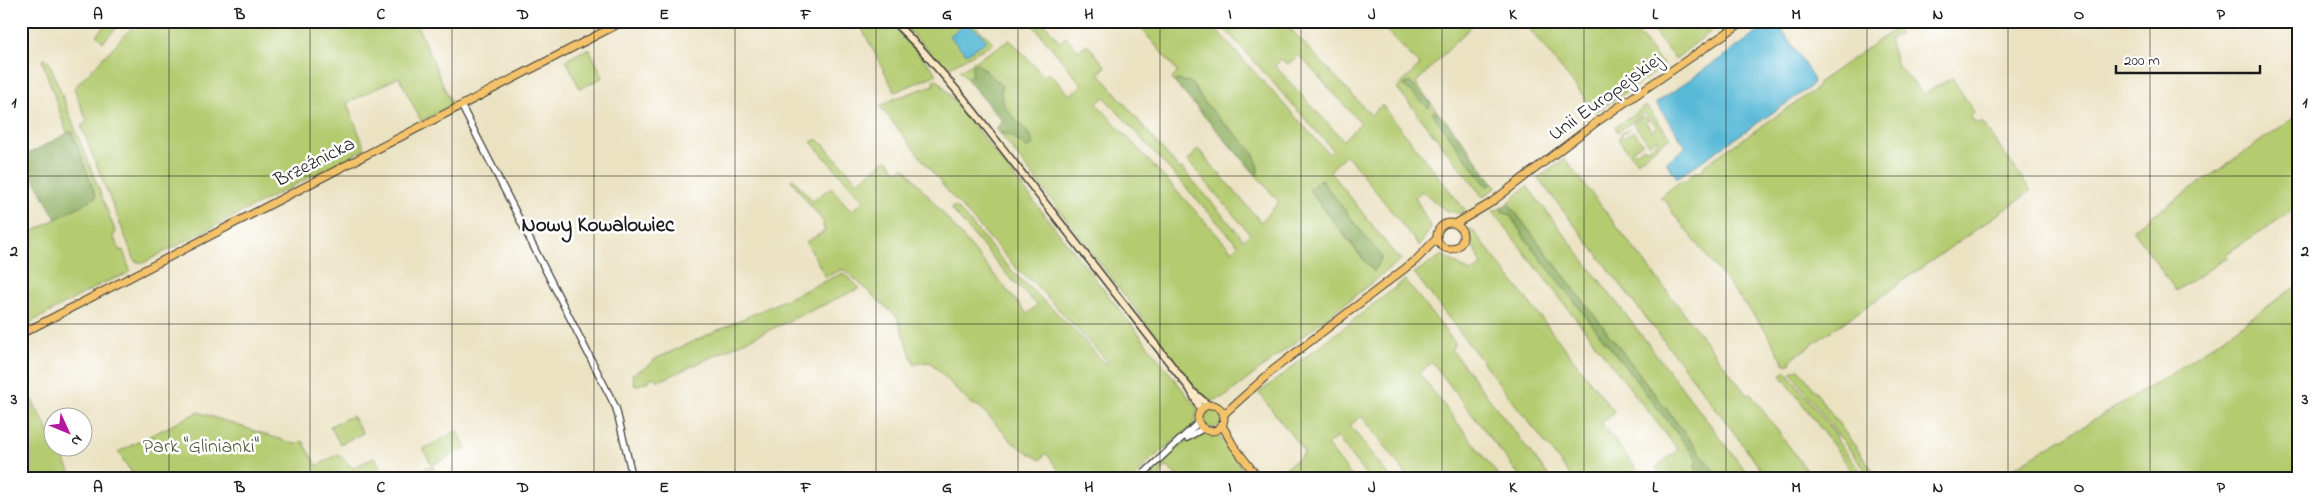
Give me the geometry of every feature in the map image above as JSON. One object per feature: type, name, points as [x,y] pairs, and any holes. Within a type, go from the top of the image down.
[{"type":"main road","name":"Brzeźnicka","points":[[21,334],[624,21]]},
{"type":"main road","points":[[893,21],[922,50],[964,99],[1190,389],[1201,410]]},
{"type":"main road","name":"Unii Europejskiej","points":[[1462,233],[1467,225],[1489,204],[1598,121],[1744,21]]},
{"type":"main road","name":"Unii Europejskiej","points":[[1455,224],[1489,204]]},
{"type":"main road","points":[[1218,407],[1252,386],[1416,260],[1437,238],[1441,226],[1449,223],[1455,224],[1462,233],[1460,242],[1455,247],[1448,248],[1442,246],[1437,238]]},
{"type":"main road","points":[[1416,260],[1442,246]]},
{"type":"main road","points":[[1252,386],[1224,414],[1222,425],[1233,445],[1259,479]]},
{"type":"main road","points":[[1190,389],[1208,405],[1218,407],[1224,414]]},
{"type":"main road","points":[[1208,405],[1198,414],[1201,426],[1216,430],[1233,445]]},
{"type":"main road","points":[[1216,430],[1222,425]]},
{"type":"street","points":[[461,106],[616,408],[633,479]]},
{"type":"street","points":[[1138,479],[1154,462],[1201,426]]},
{"type":"green space","points":[[109,21],[123,21],[103,42],[96,35]]},
{"type":"green space","points":[[138,21],[415,21],[452,105],[421,121],[399,77],[347,103],[365,149],[143,263],[135,261],[81,126],[87,122],[74,88]]},
{"type":"green space","points":[[858,21],[886,21],[908,41],[937,74],[895,92]]},
{"type":"green space","points":[[900,21],[934,21],[938,27],[951,21],[970,21],[994,43],[946,69]]},
{"type":"green space","points":[[1042,21],[1060,42],[1066,37],[1079,51],[1087,44],[1106,67],[1099,73],[1179,169],[1182,168],[1244,240],[1250,234],[1188,161],[1198,149],[1261,222],[1279,202],[1256,175],[1258,173],[1232,129],[1224,124],[1204,102],[1195,88],[1177,80],[1174,82],[1172,79],[1178,72],[1135,21],[1208,21],[1329,154],[1333,150],[1218,21],[1283,21],[1371,115],[1382,105],[1465,210],[1461,214],[1445,210],[1422,191],[1415,197],[1431,228],[1419,246],[1346,154],[1330,171],[1397,257],[1402,259],[1226,396],[1209,402],[1204,399],[999,132],[1015,138],[1028,149],[1031,137],[1001,101],[1002,86],[977,63],[972,76],[966,78],[960,70],[1010,40],[1044,76],[1049,73],[1070,95],[1082,85],[1033,25]],"holes":[[[1299,55],[1361,123],[1343,140],[1275,66],[1281,59],[1288,64]],[[1104,97],[1238,245],[1232,251],[1097,104]],[[1320,179],[1367,240],[1374,271],[1309,190]]]},
{"type":"green space","points":[[1377,21],[1447,21],[1452,25],[1455,21],[1476,21],[1416,83],[1439,114],[1436,112],[1432,113],[1487,186],[1493,183],[1497,187],[1483,197],[1397,88],[1420,65]]},
{"type":"green space","points":[[1523,21],[1628,21],[1664,66],[1596,112]]},
{"type":"green space","points":[[1645,21],[1701,21],[1710,32],[1675,59]]},
{"type":"green space","points":[[1895,29],[1900,34],[1889,39],[1897,65],[1924,94],[1952,78],[1974,112],[1971,117],[1975,123],[1983,123],[2031,191],[1790,360],[1791,362],[1788,365],[1784,363],[1765,330],[1672,212],[1667,202],[1660,197],[1682,180],[1685,182],[1694,172],[1701,172],[1706,164],[1816,89],[1819,82]]},
{"type":"green space","points":[[589,48],[603,77],[580,89],[566,60]]},
{"type":"green space","points":[[45,59],[49,62],[116,233],[113,235],[120,251],[123,250],[130,271],[127,274],[103,283],[21,328],[21,319],[30,313],[21,297],[21,238],[96,197],[72,131],[67,133],[42,60]]},
{"type":"green space","points":[[977,63],[1002,86],[1001,95],[1003,103],[1030,136],[1033,144],[1028,149],[1015,138],[999,132],[996,128],[1003,122],[966,78],[972,76],[972,65]]},
{"type":"green space","points":[[937,79],[1198,409],[1193,426],[1148,462],[1134,479],[1065,479],[1046,453],[1040,460],[1013,443],[980,407],[970,403],[930,362],[914,364],[897,317],[845,270],[840,270],[826,277],[806,242],[825,231],[824,223],[791,180],[793,179],[813,201],[831,187],[851,211],[864,201],[811,142],[818,139],[858,182],[887,159],[898,172],[904,167],[1027,314],[1037,305],[1009,277],[952,210],[952,207],[956,207],[1007,266],[1073,329],[1104,364],[1108,362],[1034,283],[1020,272],[949,193],[880,106],[896,98],[934,85],[933,80]]},
{"type":"green space","points":[[1177,80],[1190,82],[1204,101],[1252,152],[1258,166],[1258,173],[1256,175],[1174,82]]},
{"type":"green space","points":[[1410,82],[1430,103],[1429,108],[1403,85]]},
{"type":"green space","points":[[1646,106],[1670,137],[1637,162],[1618,139],[1622,133],[1629,129],[1621,135],[1624,138],[1633,131],[1643,143],[1633,150],[1636,153],[1643,148],[1648,149],[1659,140],[1658,138],[1649,144],[1633,123],[1643,116],[1649,120],[1646,123],[1652,131],[1657,126],[1644,113],[1618,132],[1615,127]]},
{"type":"green space","points":[[1434,111],[1448,123],[1493,183],[1487,186],[1432,113]]},
{"type":"green space","points":[[2298,115],[2298,207],[2226,254],[2228,257],[2176,291],[2133,229]]},
{"type":"green space","points":[[72,131],[96,197],[56,219],[22,157]]},
{"type":"green space","points":[[1565,159],[1747,395],[1750,393],[1813,479],[1768,479],[1715,407],[1538,178]]},
{"type":"green space","points":[[1320,179],[1382,257],[1374,272],[1309,190]]},
{"type":"green space","points":[[1527,186],[1751,479],[1720,479],[1508,203]]},
{"type":"green space","points":[[1508,203],[1720,479],[1703,479],[1694,466],[1698,460],[1524,237],[1510,215],[1502,211],[1502,207]]},
{"type":"green space","points":[[1502,207],[1502,211],[1510,215],[1524,237],[1698,460],[1694,466],[1703,479],[1665,479],[1656,467],[1678,450],[1493,212]]},
{"type":"green space","points":[[1472,229],[1615,413],[1601,423],[1644,479],[1573,479],[1414,273],[1442,255],[1472,273],[1482,265],[1467,233]]},
{"type":"green space","points":[[843,273],[860,288],[664,379],[656,380],[654,377],[649,379],[650,381],[635,386],[632,374],[650,365],[655,359]]},
{"type":"green space","points":[[1405,280],[1456,344],[1451,349],[1551,479],[1522,479],[1432,362],[1419,373],[1501,479],[1410,479],[1362,416],[1350,425],[1391,479],[1369,479],[1337,437],[1327,445],[1354,479],[1275,479],[1274,477],[1305,453],[1259,393]]},
{"type":"green space","points":[[2298,285],[2298,479],[1995,479],[2171,374]]},
{"type":"green space","points":[[1799,369],[1879,479],[1872,479],[1797,381],[1791,372]]},
{"type":"green space","points":[[1786,371],[1836,435],[1838,442],[1867,479],[1853,479],[1856,476],[1781,375]]},
{"type":"green space","points":[[21,380],[42,419],[42,458],[63,458],[72,475],[70,479],[21,479]]},
{"type":"green space","points":[[1212,408],[1219,411],[1222,418],[1219,425],[1212,428],[1205,425],[1202,418],[1205,411]]},
{"type":"green space","name":"Park \"Glinianki\"","points":[[198,412],[288,442],[296,444],[303,441],[317,466],[338,454],[353,468],[375,457],[386,478],[136,479],[118,452]]},
{"type":"green space","points":[[352,416],[363,433],[340,444],[330,426]]},
{"type":"green space","points":[[457,431],[466,448],[432,465],[423,449]]},
{"type":"green space","points":[[1202,432],[1215,434],[1221,439],[1250,479],[1179,479],[1168,467],[1164,467],[1159,479],[1156,479],[1150,470],[1171,452]]},
{"type":"green space","points":[[432,465],[439,479],[406,479]]},
{"type":"water","points":[[1774,21],[1778,23],[1814,82],[1809,88],[1677,178],[1666,162],[1686,147],[1656,103]]},
{"type":"water","points":[[967,23],[987,41],[966,54],[949,36]]},
{"type":"district","name":"Nowy Kowalowiec","points":[[598,226]]}]
